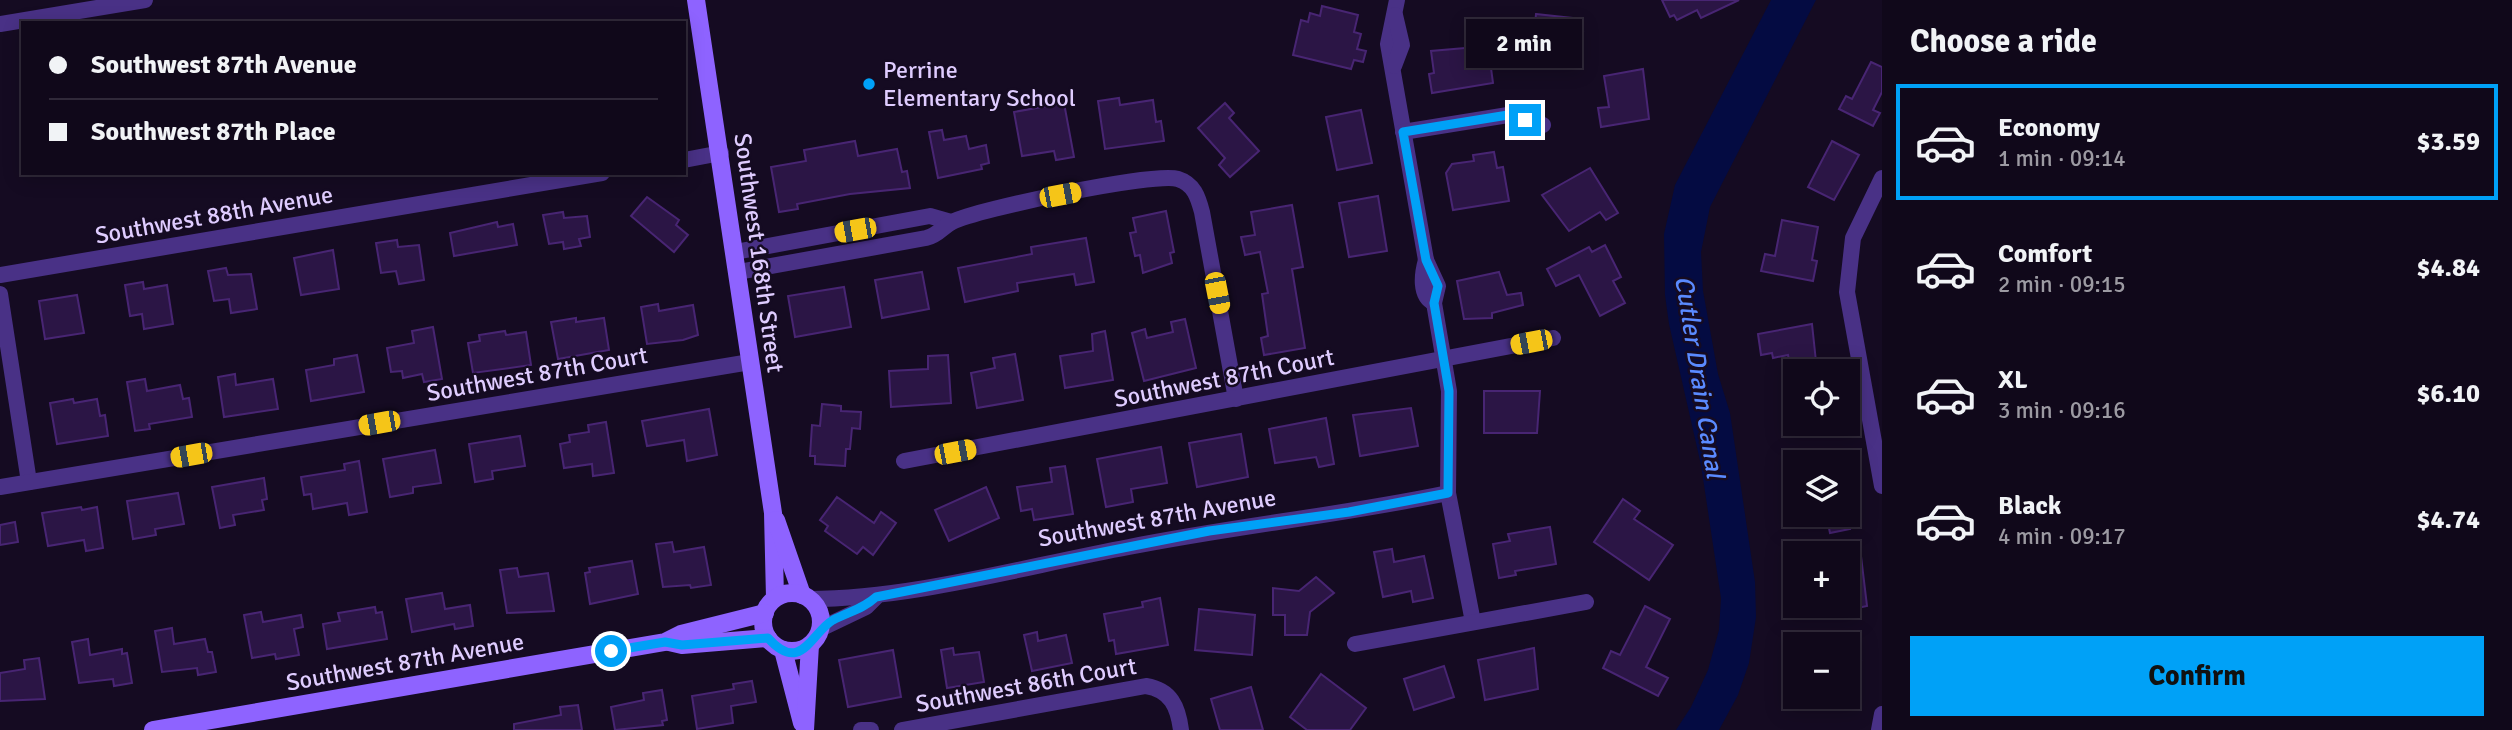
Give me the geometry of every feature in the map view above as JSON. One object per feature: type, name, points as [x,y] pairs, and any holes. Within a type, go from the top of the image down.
[{"type":"street","points":[[0,24],[145,0]]},
{"type":"street","name":"Southwest 168th Street","points":[[696,0],[773,513],[770,606]]},
{"type":"street","points":[[1396,7],[1402,45],[1394,66],[1426,260],[1438,286],[1434,303],[1450,414],[1448,493],[1473,622]]},
{"type":"street","points":[[1403,132],[1508,115],[1543,125]]},
{"type":"street","points":[[686,160],[721,153]]},
{"type":"street","name":"Southwest 88th Avenue","points":[[0,275],[590,175]]},
{"type":"street","points":[[735,252],[930,216],[951,222],[1060,195],[1152,178],[1178,179],[1188,184],[1195,192],[1202,212],[1236,399]]},
{"type":"street","points":[[1882,178],[1853,238],[1847,275],[1849,308],[1875,415],[1882,486]]},
{"type":"street","points":[[738,272],[926,238],[938,235],[951,222]]},
{"type":"street","points":[[0,294],[29,482]]},
{"type":"street","name":"Southwest 87th Court","points":[[904,461],[1553,338]]},
{"type":"street","name":"Southwest 87th Court","points":[[0,487],[750,362]]},
{"type":"street","name":"Southwest 87th Avenue","points":[[806,597],[876,597],[1209,531],[1349,512],[1448,493]]},
{"type":"street","name":"Southwest 168th Street","points":[[773,513],[781,527],[806,597]]},
{"type":"street","points":[[783,650],[802,650],[810,645],[820,629],[819,612],[806,597],[786,594],[770,606],[764,630],[768,638],[783,650],[798,716],[805,729]]},
{"type":"street","name":"Southwest 87th Avenue","points":[[820,629],[866,607],[876,597]]},
{"type":"street","points":[[1355,644],[1586,602]]},
{"type":"street","name":"Southwest 87th Avenue","points":[[153,730],[665,642],[681,634],[770,606]]},
{"type":"street","name":"Southwest 87th Avenue","points":[[665,642],[682,645],[768,638]]},
{"type":"street","points":[[805,729],[810,645]]},
{"type":"street","name":"Southwest 86th Court","points":[[902,730],[1134,686],[1159,688],[1173,700],[1181,730]]},
{"type":"street","points":[[1879,730],[1882,714]]},
{"type":"street","points":[[861,730],[871,730]]},
{"type":"water","name":"Cutler Drain Canal","points":[[1771,0],[1816,0],[1710,207],[1701,252],[1703,291],[1718,374],[1730,413],[1755,582],[1756,617],[1749,663],[1738,695],[1719,730],[1676,730],[1691,707],[1708,670],[1719,630],[1721,598],[1701,465],[1669,324],[1665,295],[1664,234],[1675,185]]},
{"type":"building","points":[[1662,0],[1739,0],[1701,18],[1697,10],[1677,20],[1674,15],[1670,17]]},
{"type":"building","points":[[1322,6],[1358,15],[1354,32],[1361,34],[1357,49],[1366,51],[1363,62],[1354,60],[1351,69],[1293,55],[1301,20],[1308,22],[1310,13],[1320,16]]},
{"type":"building","points":[[1536,14],[1572,18],[1571,31],[1583,32],[1580,54],[1543,52],[1542,64],[1525,62],[1530,24],[1535,24]]},
{"type":"building","points":[[1488,46],[1493,83],[1432,93],[1429,74],[1434,73],[1431,51]]},
{"type":"building","points":[[1871,62],[1882,67],[1882,92],[1873,110],[1880,113],[1873,126],[1839,109],[1846,96],[1852,99]]},
{"type":"building","points":[[1643,69],[1649,119],[1601,127],[1598,108],[1609,107],[1604,76]]},
{"type":"building","points":[[1119,98],[1120,105],[1153,100],[1156,122],[1161,121],[1164,141],[1105,149],[1098,101]]},
{"type":"building","points":[[1064,103],[1074,157],[1056,160],[1054,151],[1022,156],[1014,112]]},
{"type":"building","points":[[1225,103],[1234,113],[1229,118],[1259,151],[1230,177],[1219,165],[1225,158],[1198,128]]},
{"type":"building","points":[[1361,110],[1372,163],[1337,170],[1326,117]]},
{"type":"building","points":[[942,130],[944,140],[966,136],[969,149],[986,145],[989,163],[981,165],[982,169],[938,178],[929,132]]},
{"type":"building","points":[[855,141],[858,156],[897,149],[902,172],[907,171],[910,188],[850,194],[797,204],[798,209],[779,212],[771,167],[806,161],[804,150]]},
{"type":"building","points":[[1832,141],[1859,155],[1834,200],[1808,187]]},
{"type":"building","points":[[1494,152],[1497,168],[1503,167],[1509,201],[1453,210],[1446,173],[1452,164],[1474,161],[1473,155]]},
{"type":"building","points":[[1590,168],[1618,213],[1606,220],[1600,212],[1569,231],[1542,195]]},
{"type":"building","points":[[1378,196],[1387,251],[1349,257],[1339,203]]},
{"type":"building","points":[[647,197],[679,220],[676,225],[688,235],[674,252],[631,216]]},
{"type":"building","points":[[1292,205],[1303,267],[1292,269],[1305,348],[1264,355],[1261,338],[1268,336],[1262,294],[1268,293],[1260,252],[1245,255],[1241,237],[1255,235],[1251,212]]},
{"type":"building","points":[[1166,211],[1174,252],[1170,253],[1172,263],[1143,273],[1140,255],[1135,256],[1130,233],[1136,232],[1133,218]]},
{"type":"building","points":[[563,212],[564,218],[587,216],[590,237],[579,239],[581,246],[564,249],[563,242],[549,244],[543,215]]},
{"type":"building","points":[[1782,220],[1818,227],[1812,260],[1817,261],[1813,281],[1761,271],[1765,254],[1775,256]]},
{"type":"building","points":[[497,222],[498,227],[513,224],[517,245],[454,256],[450,233]]},
{"type":"building","points":[[1086,238],[1094,282],[1076,285],[1074,274],[1017,283],[1018,291],[965,302],[958,268],[1032,254],[1031,247]]},
{"type":"building","points":[[397,240],[398,247],[419,245],[424,280],[399,284],[396,271],[381,273],[376,243]]},
{"type":"building","points":[[1605,245],[1621,277],[1613,281],[1625,303],[1600,316],[1579,275],[1556,286],[1547,269],[1589,247],[1592,252]]},
{"type":"building","points":[[333,250],[339,289],[301,295],[294,258]]},
{"type":"building","points":[[226,268],[228,275],[251,274],[257,309],[231,313],[229,299],[214,301],[208,271]]},
{"type":"building","points":[[922,272],[929,309],[882,318],[875,280]]},
{"type":"building","points":[[1499,272],[1507,295],[1521,293],[1523,305],[1492,313],[1492,318],[1464,319],[1457,281]]},
{"type":"building","points":[[143,282],[144,289],[167,285],[173,324],[144,329],[142,314],[130,316],[125,285]]},
{"type":"building","points":[[844,287],[851,327],[795,337],[788,296]]},
{"type":"building","points":[[77,295],[84,333],[45,339],[39,301]]},
{"type":"building","points":[[658,304],[659,311],[693,305],[698,335],[683,340],[647,344],[641,307]]},
{"type":"building","points":[[576,318],[576,322],[604,318],[609,350],[558,359],[551,322]]},
{"type":"building","points":[[1185,319],[1196,368],[1144,381],[1132,333],[1145,329],[1147,338],[1173,332],[1171,322]]},
{"type":"building","points":[[1812,324],[1816,359],[1789,359],[1788,355],[1773,358],[1772,353],[1761,355],[1758,334]]},
{"type":"building","points":[[433,327],[442,379],[424,382],[422,374],[403,378],[402,371],[391,372],[387,348],[414,343],[412,331]]},
{"type":"building","points":[[505,331],[506,335],[526,332],[531,365],[473,373],[468,343],[480,341],[479,335]]},
{"type":"building","points":[[1105,331],[1113,380],[1065,388],[1060,356],[1093,351],[1092,334]]},
{"type":"building","points":[[1015,354],[1023,400],[977,408],[971,373],[995,368],[993,358]]},
{"type":"building","points":[[357,355],[364,392],[311,401],[306,370],[334,365],[334,359]]},
{"type":"building","points":[[948,355],[951,403],[891,407],[889,371],[928,369],[928,356]]},
{"type":"building","points":[[235,374],[236,385],[273,379],[278,409],[224,417],[218,377]]},
{"type":"building","points":[[145,379],[147,391],[180,385],[183,399],[189,398],[192,417],[149,424],[150,429],[135,431],[127,382]]},
{"type":"building","points":[[1484,391],[1540,391],[1537,433],[1484,433]]},
{"type":"building","points":[[73,399],[74,403],[97,399],[100,416],[105,415],[108,436],[57,444],[50,403]]},
{"type":"building","points":[[822,404],[841,406],[841,411],[861,412],[860,429],[852,428],[845,466],[815,464],[815,456],[810,456],[812,425],[820,426]]},
{"type":"building","points":[[1411,408],[1418,446],[1360,456],[1353,415]]},
{"type":"building","points":[[709,409],[717,455],[687,461],[684,440],[647,446],[642,421]]},
{"type":"building","points":[[1326,418],[1334,464],[1319,467],[1316,457],[1275,463],[1269,429]]},
{"type":"building","points":[[606,422],[614,473],[593,476],[592,464],[564,468],[560,444],[570,442],[569,435],[589,432],[588,425]]},
{"type":"building","points":[[1241,434],[1248,477],[1197,487],[1189,443]]},
{"type":"building","points":[[520,436],[525,466],[492,471],[493,479],[475,482],[469,444]]},
{"type":"building","points":[[1161,447],[1167,483],[1131,489],[1133,502],[1106,507],[1097,459]]},
{"type":"building","points":[[435,450],[441,483],[413,487],[413,493],[390,497],[383,459]]},
{"type":"building","points":[[359,461],[367,512],[349,515],[347,503],[313,509],[311,494],[304,495],[301,477],[345,470],[344,464]]},
{"type":"building","points":[[1065,466],[1073,514],[1034,520],[1032,509],[1021,511],[1017,487],[1052,482],[1050,468]]},
{"type":"building","points":[[264,478],[267,499],[262,500],[264,510],[233,515],[235,525],[220,528],[212,487]]},
{"type":"building","points":[[986,487],[999,518],[949,541],[935,510]]},
{"type":"building","points":[[178,493],[184,524],[155,529],[156,535],[133,539],[127,501]]},
{"type":"building","points":[[837,497],[874,523],[881,512],[896,523],[873,555],[863,547],[857,554],[825,531],[828,526],[820,520]]},
{"type":"building","points":[[1623,499],[1640,511],[1634,519],[1673,545],[1649,580],[1594,542]]},
{"type":"building","points":[[81,507],[82,510],[97,507],[103,548],[86,551],[84,540],[48,546],[42,513]]},
{"type":"building","points":[[15,522],[18,542],[0,545],[0,525]]},
{"type":"building","points":[[1550,527],[1556,564],[1515,571],[1516,575],[1499,578],[1493,544],[1510,541],[1508,534]]},
{"type":"building","points":[[1829,527],[1850,527],[1850,529],[1830,533]]},
{"type":"building","points":[[672,542],[674,552],[704,547],[711,585],[691,588],[690,585],[663,587],[656,544]]},
{"type":"building","points":[[1392,549],[1394,562],[1424,556],[1433,598],[1413,602],[1411,591],[1383,597],[1374,552]]},
{"type":"building","points":[[1860,556],[1867,606],[1860,607]]},
{"type":"building","points":[[632,561],[638,594],[590,604],[585,573],[590,572],[589,568]]},
{"type":"building","points":[[517,568],[519,577],[548,573],[554,611],[507,613],[500,570]]},
{"type":"building","points":[[1316,577],[1334,593],[1310,612],[1307,635],[1285,635],[1285,615],[1273,615],[1273,588],[1299,591]]},
{"type":"building","points":[[442,593],[445,609],[470,605],[473,626],[455,629],[454,624],[412,632],[406,599]]},
{"type":"building","points":[[1160,598],[1168,645],[1116,654],[1114,640],[1109,641],[1104,614],[1143,607],[1142,602]]},
{"type":"building","points":[[1645,606],[1670,619],[1646,667],[1668,678],[1658,696],[1603,668],[1611,651],[1620,655]]},
{"type":"building","points":[[375,607],[376,613],[382,612],[387,639],[327,649],[323,624],[340,621],[338,613]]},
{"type":"building","points":[[1199,609],[1255,615],[1252,655],[1195,650]]},
{"type":"building","points":[[261,612],[263,622],[301,615],[303,627],[294,629],[299,655],[276,659],[275,654],[252,658],[244,615]]},
{"type":"building","points":[[172,628],[174,644],[205,639],[208,652],[212,652],[216,672],[198,675],[197,668],[162,672],[155,631]]},
{"type":"building","points":[[1037,632],[1038,641],[1066,635],[1072,663],[1032,671],[1024,635]]},
{"type":"building","points":[[88,639],[90,655],[122,649],[122,654],[127,653],[132,683],[114,686],[113,679],[79,683],[72,642]]},
{"type":"building","points":[[953,648],[954,655],[979,652],[984,682],[947,688],[941,650]]},
{"type":"building","points":[[1534,648],[1538,689],[1485,700],[1478,660]]},
{"type":"building","points":[[893,650],[901,697],[848,707],[839,660]]},
{"type":"building","points":[[39,658],[45,699],[0,701],[0,673],[25,669],[24,660]]},
{"type":"building","points":[[1444,666],[1454,697],[1414,710],[1404,679]]},
{"type":"building","points":[[1321,674],[1366,708],[1350,730],[1307,730],[1290,717]]},
{"type":"building","points":[[752,681],[756,702],[731,706],[733,723],[697,729],[692,696],[734,689],[733,684]]},
{"type":"building","points":[[1251,687],[1263,730],[1220,730],[1211,699]]},
{"type":"building","points":[[662,690],[667,720],[662,721],[663,725],[615,730],[611,707],[644,700],[643,693]]},
{"type":"building","points":[[578,705],[582,730],[514,730],[514,724],[561,715],[560,707]]},
{"type":"place","name":"Perrine Elementary School","points":[[869,84]]},
{"type":"route","points":[[611,651],[665,642],[682,645],[768,638],[774,645],[792,652],[810,645],[815,641],[820,629],[834,619],[866,607],[876,597],[1209,531],[1349,512],[1448,493],[1451,440],[1449,391],[1434,303],[1438,296],[1438,286],[1433,269],[1426,260],[1403,132],[1508,115],[1525,120]]}]
